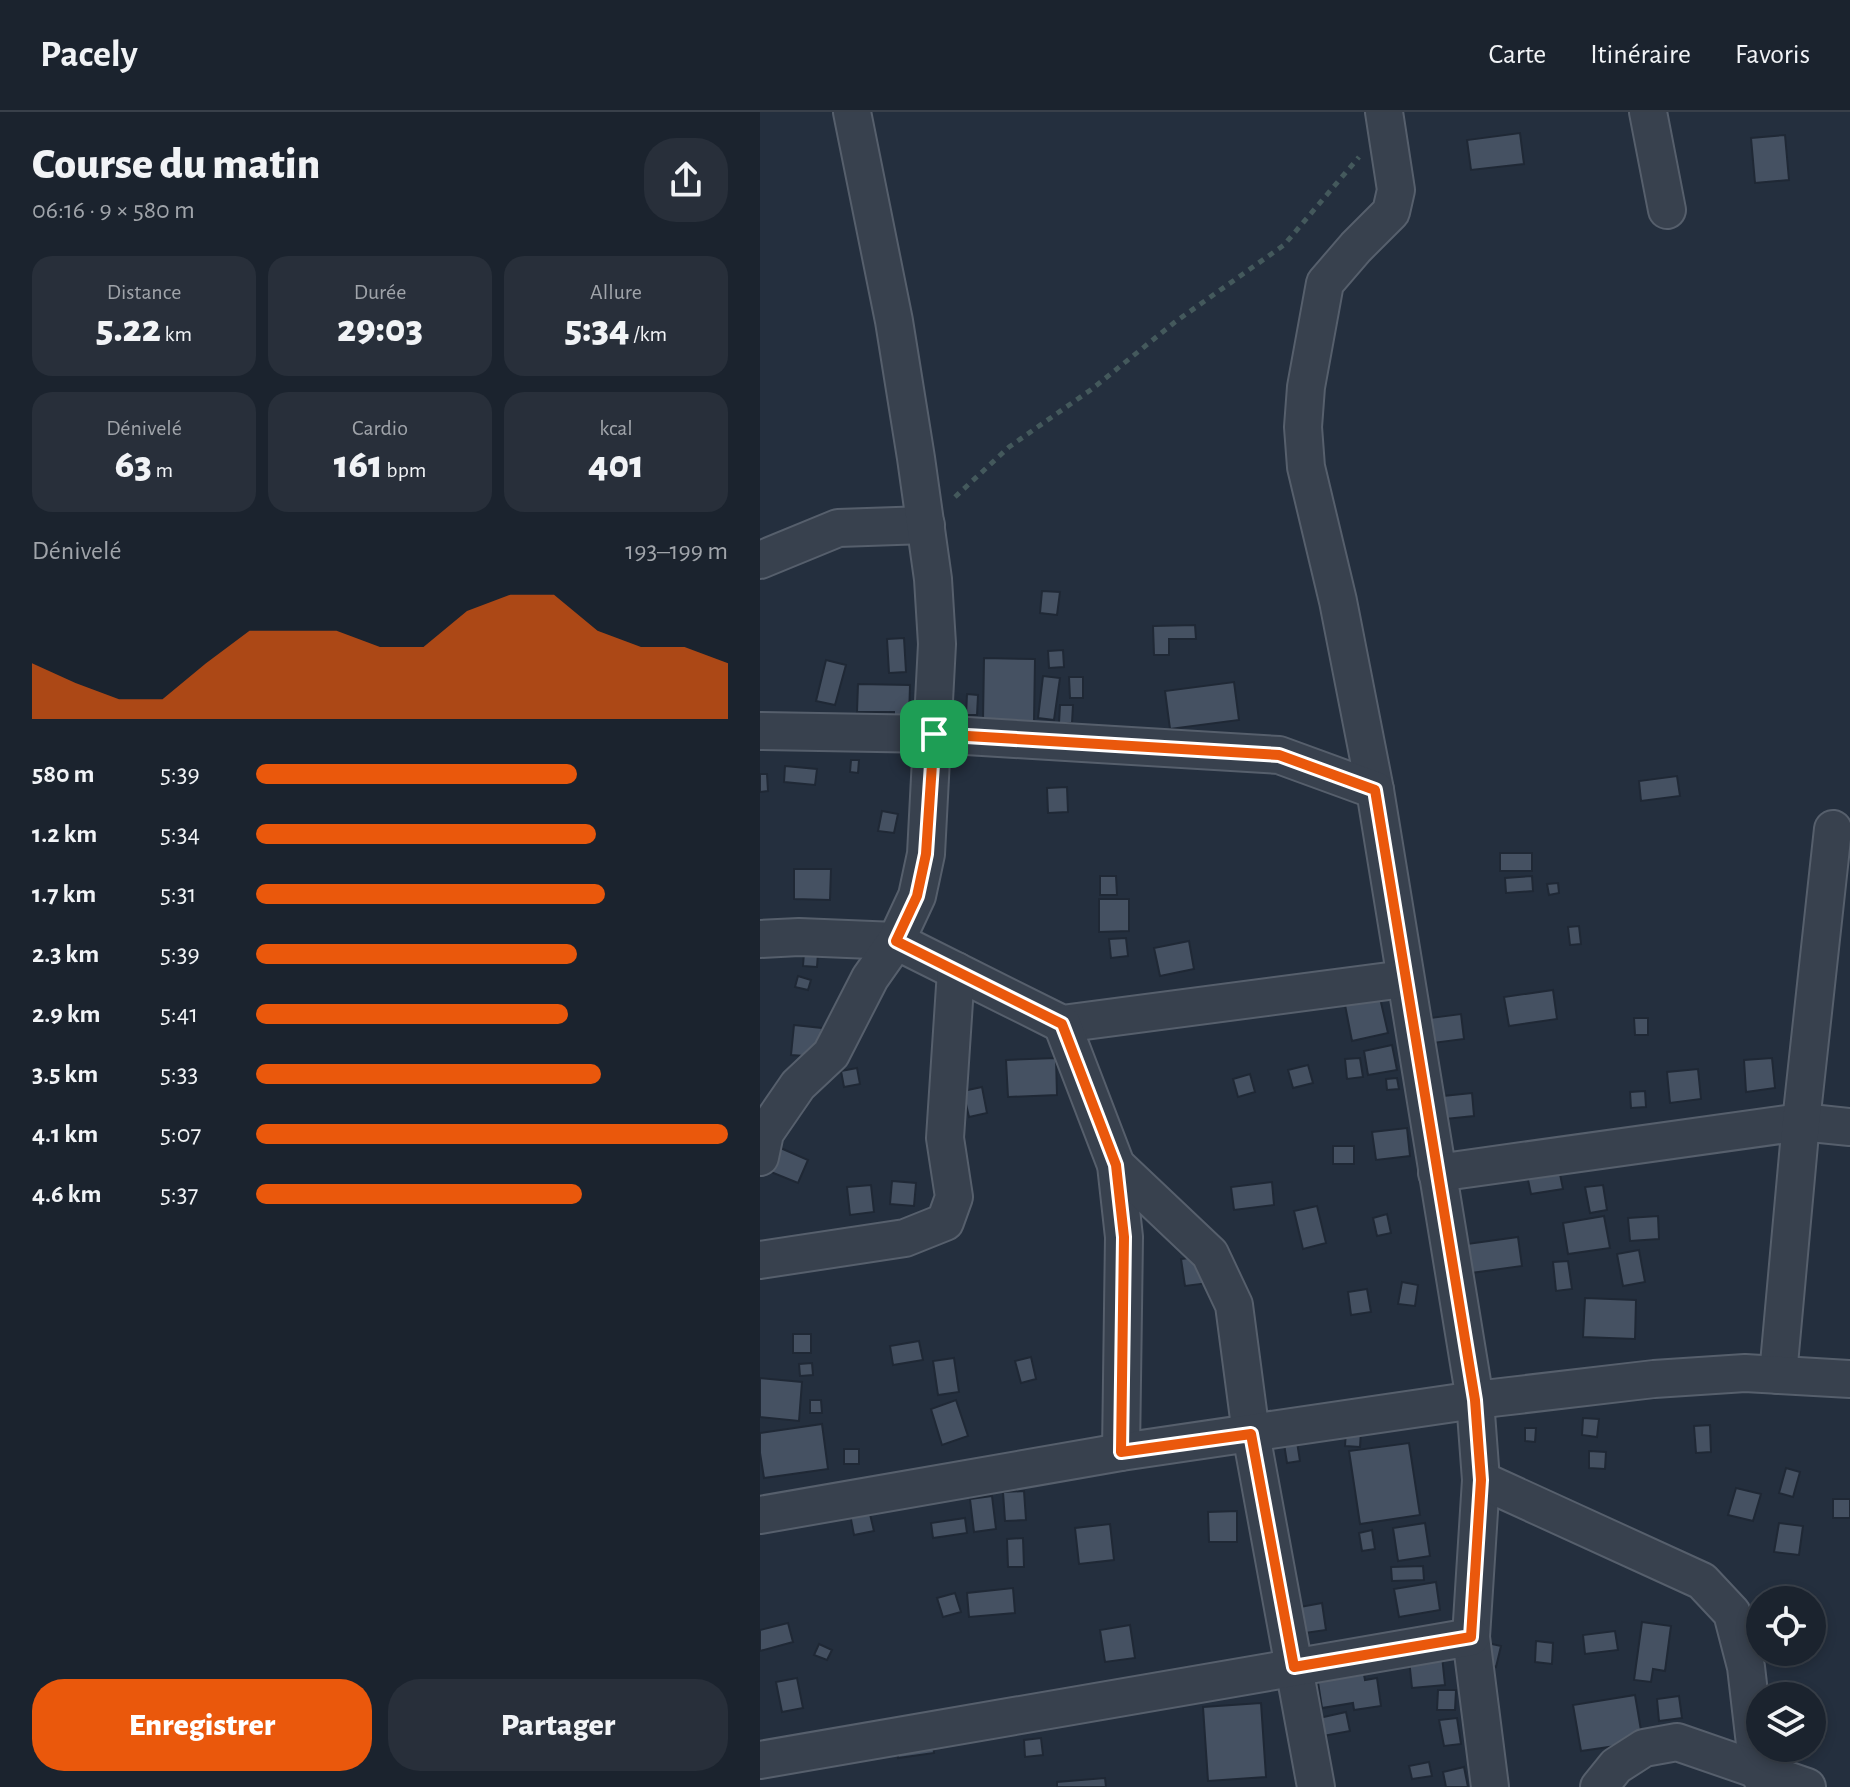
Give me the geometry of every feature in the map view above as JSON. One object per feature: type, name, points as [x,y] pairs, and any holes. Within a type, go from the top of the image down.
[{"type":"street","points":[[760,1157],[765,1133],[798,1085],[831,1054],[870,978],[896,941],[917,896],[926,854],[937,644],[933,579],[894,321],[852,112]]},
{"type":"street","points":[[1648,112],[1667,210]]},
{"type":"street","points":[[1385,117],[1396,190],[1391,212],[1325,283],[1306,387],[1303,427],[1306,467],[1338,601],[1375,790],[1475,1400],[1481,1480],[1471,1637],[1490,1787]]},
{"type":"street","points":[[760,560],[838,528],[926,525]]},
{"type":"street","points":[[760,731],[934,734],[1279,755],[1375,790]]},
{"type":"street","points":[[1778,1375],[1801,1122],[1833,829]]},
{"type":"street","points":[[760,939],[799,937],[896,941],[1062,1024],[1404,979]]},
{"type":"street","points":[[760,1260],[905,1238],[945,1222],[954,1197],[945,1138],[956,971]]},
{"type":"street","points":[[1062,1024],[1116,1165],[1124,1237],[1121,1452]]},
{"type":"street","points":[[1437,1173],[1801,1122],[1850,1127]]},
{"type":"street","points":[[1116,1165],[1210,1254],[1234,1305],[1251,1434],[1316,1787]]},
{"type":"street","points":[[760,1515],[1121,1452],[1475,1400],[1654,1379],[1745,1373],[1850,1379]]},
{"type":"street","points":[[1481,1480],[1702,1581],[1732,1613],[1746,1667],[1762,1778]]},
{"type":"street","points":[[760,1760],[1471,1637]]},
{"type":"street","points":[[1599,1787],[1616,1766],[1644,1748],[1677,1742],[1762,1778],[1807,1787]]},
{"type":"path","points":[[926,525],[1009,447],[1092,389],[1175,322],[1284,245],[1371,144],[1385,117]]},
{"type":"building","points":[[1520,133],[1524,164],[1471,170],[1467,140]]},
{"type":"building","points":[[1785,135],[1789,180],[1755,183],[1751,138]]},
{"type":"building","points":[[1042,591],[1060,592],[1057,615],[1040,613]]},
{"type":"building","points":[[1195,625],[1196,639],[1169,639],[1169,655],[1154,655],[1153,626]]},
{"type":"building","points":[[904,638],[906,672],[889,673],[887,639]]},
{"type":"building","points":[[1063,650],[1064,667],[1049,668],[1048,651]]},
{"type":"building","points":[[984,658],[1035,659],[1034,722],[983,721]]},
{"type":"building","points":[[826,660],[846,665],[835,705],[816,701]]},
{"type":"building","points":[[1043,676],[1060,678],[1054,720],[1038,718]]},
{"type":"building","points":[[1069,677],[1083,677],[1083,698],[1070,698]]},
{"type":"building","points":[[1234,682],[1239,720],[1170,729],[1165,691]]},
{"type":"building","points":[[858,684],[910,685],[909,719],[894,719],[894,712],[857,712]]},
{"type":"building","points":[[967,694],[978,695],[977,715],[966,715]]},
{"type":"building","points":[[1060,705],[1073,705],[1072,723],[1059,723]]},
{"type":"building","points":[[851,760],[859,760],[858,773],[850,772]]},
{"type":"building","points":[[785,766],[817,769],[815,785],[784,782]]},
{"type":"building","points":[[760,774],[767,774],[768,791],[760,792]]},
{"type":"building","points":[[1677,776],[1680,796],[1641,801],[1639,781]]},
{"type":"building","points":[[1067,787],[1068,812],[1048,813],[1047,788]]},
{"type":"building","points":[[882,811],[898,814],[894,833],[878,831]]},
{"type":"building","points":[[1500,853],[1532,853],[1532,871],[1500,871]]},
{"type":"building","points":[[794,869],[831,869],[830,900],[794,899]]},
{"type":"building","points":[[1100,876],[1116,876],[1117,895],[1100,895]]},
{"type":"building","points":[[1532,876],[1533,891],[1506,893],[1505,878]]},
{"type":"building","points":[[1558,883],[1559,893],[1549,895],[1547,884]]},
{"type":"building","points":[[1099,899],[1129,899],[1129,931],[1099,932]]},
{"type":"building","points":[[1579,926],[1581,944],[1570,945],[1568,927]]},
{"type":"building","points":[[1126,938],[1128,956],[1111,958],[1109,939]]},
{"type":"building","points":[[1189,941],[1194,969],[1160,976],[1154,948]]},
{"type":"building","points":[[804,952],[818,953],[817,967],[803,966]]},
{"type":"building","points":[[798,976],[811,980],[808,990],[795,987]]},
{"type":"building","points":[[1553,990],[1557,1019],[1509,1026],[1504,997]]},
{"type":"building","points":[[1380,998],[1388,1033],[1352,1041],[1345,1005]]},
{"type":"building","points":[[1461,1014],[1464,1039],[1433,1043],[1430,1018]]},
{"type":"building","points":[[1634,1018],[1648,1018],[1648,1035],[1635,1035]]},
{"type":"building","points":[[794,1025],[822,1028],[819,1057],[791,1055]]},
{"type":"building","points":[[1392,1045],[1397,1070],[1368,1075],[1364,1051]]},
{"type":"building","points":[[1056,1058],[1057,1095],[1008,1097],[1006,1060]]},
{"type":"building","points":[[1360,1058],[1363,1077],[1347,1079],[1345,1059]]},
{"type":"building","points":[[1772,1058],[1775,1088],[1746,1092],[1744,1060]]},
{"type":"building","points":[[1308,1065],[1313,1083],[1293,1088],[1288,1070]]},
{"type":"building","points":[[857,1068],[860,1084],[844,1087],[841,1071]]},
{"type":"building","points":[[1698,1069],[1701,1099],[1670,1103],[1667,1072]]},
{"type":"building","points":[[1250,1074],[1255,1092],[1238,1097],[1233,1079]]},
{"type":"building","points":[[1397,1078],[1399,1089],[1387,1090],[1386,1079]]},
{"type":"building","points":[[982,1087],[987,1113],[969,1117],[963,1091]]},
{"type":"building","points":[[1645,1091],[1646,1107],[1631,1108],[1630,1092]]},
{"type":"building","points":[[1472,1093],[1474,1116],[1445,1119],[1443,1096]]},
{"type":"building","points":[[1407,1128],[1410,1156],[1376,1160],[1372,1132]]},
{"type":"building","points":[[776,1146],[808,1160],[798,1183],[766,1170]]},
{"type":"building","points":[[1333,1146],[1354,1146],[1354,1164],[1333,1164]]},
{"type":"building","points":[[1559,1169],[1563,1189],[1531,1194],[1527,1175]]},
{"type":"building","points":[[892,1181],[916,1183],[914,1206],[890,1204]]},
{"type":"building","points":[[1272,1182],[1274,1205],[1234,1210],[1231,1187]]},
{"type":"building","points":[[871,1185],[874,1212],[850,1215],[847,1187]]},
{"type":"building","points":[[1603,1185],[1607,1210],[1590,1213],[1585,1187]]},
{"type":"building","points":[[1317,1206],[1326,1243],[1303,1249],[1294,1211]]},
{"type":"building","points":[[1387,1214],[1391,1233],[1377,1236],[1373,1218]]},
{"type":"building","points":[[1604,1216],[1610,1248],[1568,1254],[1563,1223]]},
{"type":"building","points":[[1658,1216],[1659,1239],[1630,1241],[1628,1218]]},
{"type":"building","points":[[1518,1237],[1522,1266],[1471,1273],[1467,1244]]},
{"type":"building","points":[[1639,1250],[1645,1282],[1623,1286],[1617,1254]]},
{"type":"building","points":[[1205,1256],[1209,1283],[1185,1286],[1181,1259]]},
{"type":"building","points":[[1568,1261],[1572,1289],[1556,1291],[1553,1262]]},
{"type":"building","points":[[1402,1282],[1418,1285],[1415,1306],[1398,1304]]},
{"type":"building","points":[[1367,1289],[1371,1312],[1351,1315],[1348,1292]]},
{"type":"building","points":[[1585,1298],[1636,1300],[1635,1339],[1583,1337]]},
{"type":"building","points":[[793,1334],[811,1334],[811,1353],[793,1353]]},
{"type":"building","points":[[919,1341],[923,1360],[893,1365],[890,1346]]},
{"type":"building","points":[[1031,1357],[1036,1379],[1021,1383],[1015,1361]]},
{"type":"building","points":[[954,1358],[959,1392],[938,1395],[933,1361]]},
{"type":"building","points":[[812,1363],[813,1375],[800,1376],[799,1364]]},
{"type":"building","points":[[760,1378],[802,1382],[799,1421],[760,1417]]},
{"type":"building","points":[[810,1400],[821,1400],[822,1413],[810,1413]]},
{"type":"building","points":[[956,1400],[968,1436],[942,1445],[931,1409]]},
{"type":"building","points":[[1583,1418],[1599,1419],[1597,1437],[1582,1435]]},
{"type":"building","points":[[822,1424],[828,1469],[764,1478],[760,1433]]},
{"type":"building","points":[[1710,1425],[1711,1452],[1696,1453],[1694,1426]]},
{"type":"building","points":[[1525,1428],[1536,1428],[1535,1442],[1525,1441]]},
{"type":"building","points":[[1346,1430],[1361,1431],[1360,1447],[1345,1446]]},
{"type":"building","points":[[1297,1442],[1300,1461],[1287,1463],[1284,1444]]},
{"type":"building","points":[[1409,1443],[1420,1515],[1360,1524],[1349,1451]]},
{"type":"building","points":[[844,1449],[859,1449],[859,1464],[844,1464]]},
{"type":"building","points":[[1589,1451],[1606,1452],[1605,1469],[1589,1468]]},
{"type":"building","points":[[1786,1468],[1800,1472],[1793,1497],[1779,1493]]},
{"type":"building","points":[[1736,1488],[1761,1494],[1753,1521],[1728,1515]]},
{"type":"building","points":[[1024,1491],[1026,1520],[1005,1521],[1003,1492]]},
{"type":"building","points":[[992,1496],[996,1529],[974,1532],[970,1499]]},
{"type":"building","points":[[1833,1499],[1850,1499],[1850,1518],[1833,1518]]},
{"type":"building","points":[[869,1510],[874,1531],[854,1535],[850,1514]]},
{"type":"building","points":[[1237,1511],[1237,1542],[1209,1542],[1208,1512]]},
{"type":"building","points":[[965,1518],[967,1533],[933,1538],[931,1523]]},
{"type":"building","points":[[1425,1523],[1430,1556],[1398,1561],[1393,1528]]},
{"type":"building","points":[[1779,1523],[1803,1526],[1799,1555],[1774,1552]]},
{"type":"building","points":[[1110,1524],[1114,1560],[1079,1564],[1075,1528]]},
{"type":"building","points":[[1372,1530],[1375,1549],[1362,1551],[1359,1533]]},
{"type":"building","points":[[1023,1538],[1024,1567],[1008,1567],[1007,1539]]},
{"type":"building","points":[[1423,1566],[1424,1580],[1392,1581],[1391,1567]]},
{"type":"building","points":[[1436,1582],[1440,1610],[1399,1617],[1394,1589]]},
{"type":"building","points":[[1013,1588],[1015,1613],[969,1617],[967,1593]]},
{"type":"building","points":[[955,1593],[961,1612],[943,1617],[937,1598]]},
{"type":"building","points":[[1322,1603],[1326,1630],[1305,1633],[1300,1607]]},
{"type":"building","points":[[1642,1622],[1671,1626],[1665,1671],[1653,1669],[1651,1682],[1634,1680]]},
{"type":"building","points":[[788,1623],[793,1642],[760,1651],[760,1630]]},
{"type":"building","points":[[1130,1625],[1135,1658],[1105,1662],[1100,1630]]},
{"type":"building","points":[[1615,1631],[1618,1650],[1585,1654],[1583,1635]]},
{"type":"building","points":[[1536,1641],[1553,1643],[1552,1664],[1535,1662]]},
{"type":"building","points":[[1483,1642],[1501,1646],[1496,1667],[1478,1663]]},
{"type":"building","points":[[819,1644],[832,1650],[827,1660],[814,1655]]},
{"type":"building","points":[[1442,1656],[1445,1685],[1412,1688],[1409,1659]]},
{"type":"building","points":[[1363,1669],[1365,1680],[1377,1678],[1381,1706],[1354,1710],[1353,1703],[1322,1708],[1317,1676]]},
{"type":"building","points":[[797,1678],[803,1708],[782,1712],[776,1682]]},
{"type":"building","points":[[1438,1690],[1456,1690],[1455,1710],[1437,1710]]},
{"type":"building","points":[[1635,1695],[1643,1742],[1581,1751],[1573,1705]]},
{"type":"building","points":[[1679,1696],[1682,1718],[1659,1721],[1657,1699]]},
{"type":"building","points":[[1261,1703],[1266,1777],[1208,1781],[1203,1707]]},
{"type":"building","points":[[1346,1712],[1350,1731],[1323,1736],[1319,1718]]},
{"type":"building","points":[[1457,1718],[1461,1744],[1444,1746],[1439,1720]]},
{"type":"building","points":[[932,1737],[934,1753],[898,1758],[896,1743]]},
{"type":"building","points":[[1041,1738],[1043,1755],[1025,1757],[1024,1740]]},
{"type":"building","points":[[1429,1762],[1432,1776],[1412,1779],[1409,1766]]},
{"type":"building","points":[[1464,1767],[1468,1787],[1446,1787],[1443,1772]]},
{"type":"building","points":[[1105,1778],[1106,1787],[1057,1787],[1057,1782]]},
{"type":"route","points":[[934,734],[1279,755],[1375,790],[1475,1400],[1481,1480],[1471,1637],[1294,1667],[1251,1434],[1121,1452],[1124,1237],[1116,1165],[1062,1024],[896,941],[917,896],[926,854],[934,734]]}]
